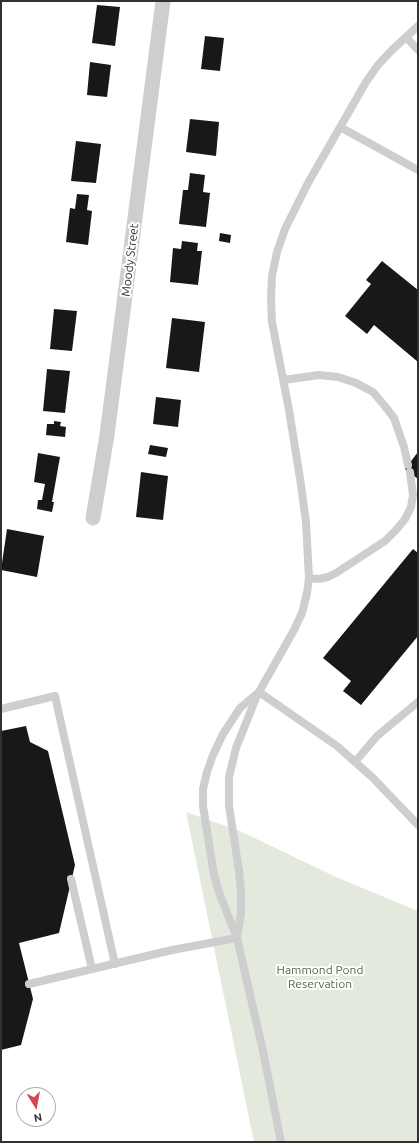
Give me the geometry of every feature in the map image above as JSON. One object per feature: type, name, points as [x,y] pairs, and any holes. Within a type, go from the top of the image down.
[{"type":"street","name":"Moody Street","points":[[93,518],[107,435],[163,1]]},
{"type":"lane","points":[[237,938],[241,913],[241,891],[229,806],[229,776],[236,748],[259,692],[299,619],[307,593],[309,578],[305,515],[289,410],[275,341],[271,304],[272,276],[277,252],[285,229],[296,206],[366,82],[378,65],[418,26]]},
{"type":"lane","points":[[406,37],[418,50]]},
{"type":"lane","points":[[340,127],[418,170]]},
{"type":"lane","points":[[283,380],[319,375],[338,377],[356,383],[373,392],[394,418],[404,447],[413,495],[405,519],[385,540],[336,573],[319,579],[309,578]]},
{"type":"lane","points":[[259,692],[311,727],[355,762],[372,777],[418,825]]},
{"type":"lane","points":[[259,692],[240,708],[223,734],[213,755],[203,788],[204,812],[214,874],[227,916],[237,938],[281,1142]]},
{"type":"lane","points":[[1,709],[55,696],[115,964]]},
{"type":"lane","points":[[355,762],[377,736],[418,702]]},
{"type":"lane","points":[[71,879],[92,969]]},
{"type":"lane","points":[[29,984],[172,950],[237,938]]},
{"type":"green space","name":"Hammond Pond Reservation","points":[[186,812],[240,831],[336,877],[418,911],[418,1142],[254,1142]]},
{"type":"building","points":[[97,5],[120,7],[115,46],[92,43]]},
{"type":"building","points":[[205,36],[224,38],[220,71],[201,69]]},
{"type":"building","points":[[90,62],[111,65],[107,97],[87,95]]},
{"type":"building","points":[[190,119],[219,122],[216,156],[186,152]]},
{"type":"building","points":[[76,141],[101,144],[96,183],[71,181]]},
{"type":"building","points":[[190,173],[205,175],[203,192],[210,193],[206,227],[179,224],[183,190],[188,190]]},
{"type":"building","points":[[77,194],[89,195],[87,210],[92,211],[88,245],[66,242],[70,208],[75,209]]},
{"type":"building","points":[[220,233],[231,235],[230,243],[219,241]]},
{"type":"building","points":[[182,241],[198,243],[197,251],[202,251],[198,285],[170,282],[173,248],[181,249]]},
{"type":"building","points":[[382,261],[418,290],[418,362],[374,325],[367,334],[345,316],[371,284],[366,280]]},
{"type":"building","points":[[54,309],[77,311],[72,351],[50,349]]},
{"type":"building","points":[[172,318],[205,322],[199,372],[166,368]]},
{"type":"building","points":[[47,369],[70,371],[65,413],[43,411]]},
{"type":"building","points":[[156,397],[181,400],[178,427],[153,424]]},
{"type":"building","points":[[54,421],[61,422],[60,426],[66,427],[65,437],[46,435],[47,424],[54,424]]},
{"type":"building","points":[[150,445],[168,448],[166,457],[148,454]]},
{"type":"building","points":[[418,452],[418,479],[405,469]]},
{"type":"building","points":[[38,453],[60,457],[52,502],[54,502],[52,512],[37,509],[38,500],[42,500],[45,484],[34,482]]},
{"type":"building","points":[[141,472],[168,476],[163,520],[136,517]]},
{"type":"building","points":[[7,529],[44,536],[37,577],[1,570]]},
{"type":"building","points":[[413,549],[418,553],[418,636],[361,705],[343,691],[351,681],[323,658]]},
{"type":"building","points":[[26,726],[30,742],[48,751],[75,865],[59,933],[19,943],[33,999],[21,1045],[1,1050],[1,731]]}]
